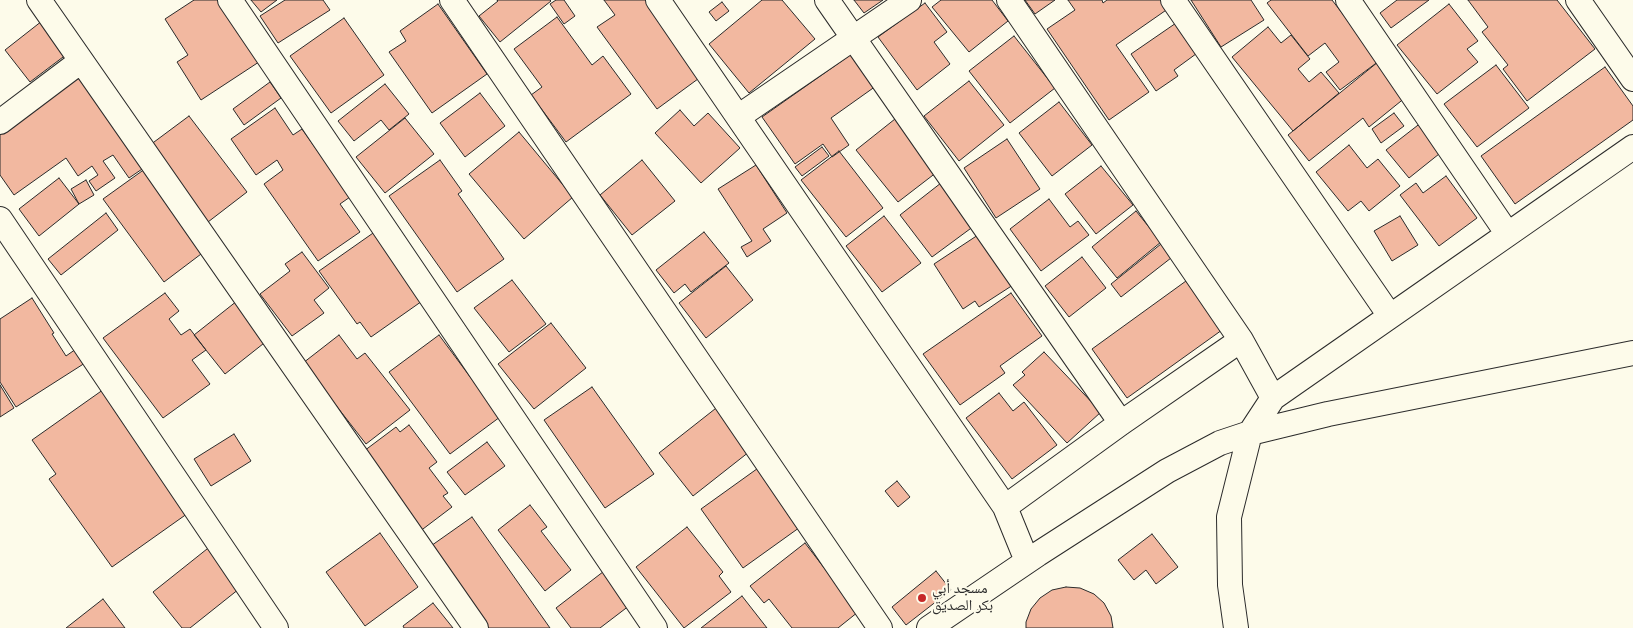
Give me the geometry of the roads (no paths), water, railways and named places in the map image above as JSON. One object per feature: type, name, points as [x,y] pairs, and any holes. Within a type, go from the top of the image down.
[{"type":"street","points":[[39,0],[476,628]]},
{"type":"street","points":[[230,0],[655,628]]},
{"type":"street","points":[[452,0],[880,628]]},
{"type":"street","points":[[658,0],[1005,506],[1027,561]]},
{"type":"street","points":[[827,0],[1121,423]]},
{"type":"street","points":[[738,117],[910,0]]},
{"type":"street","points":[[1009,0],[1241,340],[1273,398]]},
{"type":"street","points":[[1173,0],[1390,316]]},
{"type":"street","points":[[1348,0],[1507,233]]},
{"type":"street","points":[[1578,0],[1633,79]]},
{"type":"street","points":[[0,122],[81,60]]},
{"type":"street","points":[[1236,628],[1230,585],[1229,518],[1250,433],[1273,398],[1507,233],[1633,147]]},
{"type":"street","points":[[0,219],[276,628]]},
{"type":"street","points":[[1005,506],[1241,340]]},
{"type":"street","points":[[929,628],[1027,561],[1166,471],[1220,443],[1250,433],[1328,414],[1633,353]]},
{"type":"place","name":"مسجد أبي بكر الصديق","points":[[922,598]]}]
